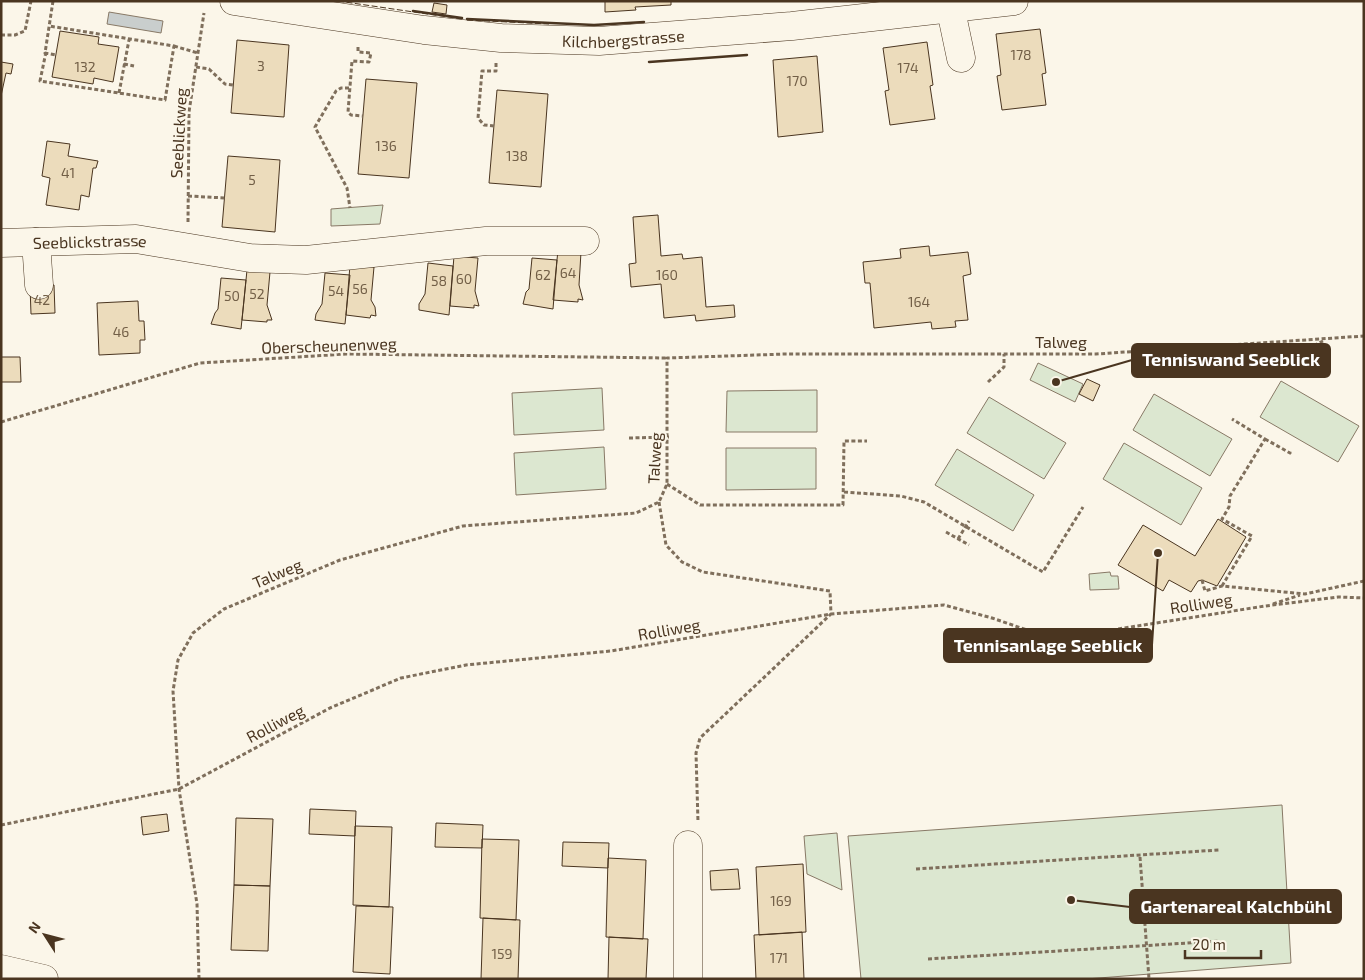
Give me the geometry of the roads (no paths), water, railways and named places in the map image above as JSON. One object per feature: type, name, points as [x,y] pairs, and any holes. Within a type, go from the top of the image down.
[{"type":"street","name":"Kilchbergstrasse","points":[[234,1],[424,30],[548,41],[599,41],[675,36],[950,5],[1014,1]]},
{"type":"street","points":[[950,5],[961,58]]},
{"type":"street","name":"Seeblickstrasse","points":[[1,243],[136,239],[182,235],[250,258],[306,260],[486,241],[585,241]]},
{"type":"street","points":[[36,242],[39,285]]},
{"type":"street","points":[[688,845],[688,979]]},
{"type":"street","points":[[1,969],[44,979]]},
{"type":"place","name":"Tenniswand Seeblick","points":[[1056,382]]},
{"type":"place","name":"Tennisanlage Seeblick","points":[[1158,553]]},
{"type":"place","name":"Gartenareal Kalchbühl","points":[[1071,900]]}]
